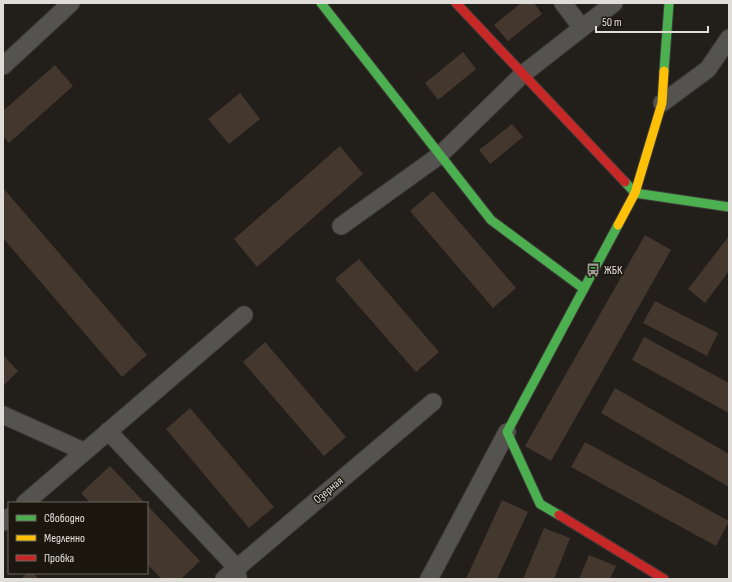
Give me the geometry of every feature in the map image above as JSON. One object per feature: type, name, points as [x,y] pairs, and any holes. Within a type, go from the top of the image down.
[{"type":"street","points":[[3,66],[71,3]]},
{"type":"street","points":[[321,3],[491,220],[584,289]]},
{"type":"street","points":[[456,3],[635,193],[729,207]]},
{"type":"street","points":[[563,3],[582,28]]},
{"type":"street","points":[[341,226],[440,155],[523,74],[614,3]]},
{"type":"street","points":[[429,579],[635,193],[662,103],[669,3]]},
{"type":"street","points":[[662,103],[708,69],[729,38]]},
{"type":"street","points":[[25,502],[244,315]]},
{"type":"street","name":"Озерная","points":[[224,579],[238,573],[433,402]]},
{"type":"street","points":[[3,415],[83,451]]},
{"type":"street","points":[[108,431],[238,573]]},
{"type":"street","points":[[507,432],[540,504],[664,579]]},
{"type":"building","points":[[521,3],[534,3],[542,14],[508,41],[494,25]]},
{"type":"building","points":[[463,52],[476,69],[438,100],[425,83]]},
{"type":"building","points":[[55,65],[73,86],[9,143],[3,136],[3,111]]},
{"type":"building","points":[[240,93],[260,119],[229,144],[208,119]]},
{"type":"building","points":[[512,124],[523,137],[490,164],[479,150]]},
{"type":"building","points":[[340,146],[363,174],[257,267],[234,239]]},
{"type":"building","points":[[3,188],[147,355],[122,377],[3,238]]},
{"type":"building","points":[[433,191],[516,288],[493,308],[410,211]]},
{"type":"building","points":[[645,235],[671,250],[551,461],[525,446]]},
{"type":"building","points":[[729,236],[729,271],[705,303],[688,289]]},
{"type":"building","points":[[359,259],[439,352],[416,372],[335,279]]},
{"type":"building","points":[[655,301],[718,333],[707,356],[643,323]]},
{"type":"building","points":[[644,337],[729,383],[729,413],[632,360]]},
{"type":"building","points":[[265,342],[346,437],[324,456],[243,362]]},
{"type":"building","points":[[3,355],[18,371],[3,386]]},
{"type":"building","points":[[615,388],[729,454],[729,487],[601,413]]},
{"type":"building","points":[[190,408],[274,507],[249,528],[166,429]]},
{"type":"building","points":[[585,442],[729,521],[716,546],[571,467]]},
{"type":"building","points":[[110,466],[144,502],[89,502],[81,493]]},
{"type":"building","points":[[502,500],[528,512],[497,579],[466,579]]},
{"type":"building","points":[[148,506],[200,561],[181,579],[162,579],[148,565]]},
{"type":"building","points":[[544,528],[570,538],[554,579],[523,579]]},
{"type":"building","points":[[589,555],[616,566],[610,579],[579,579]]},
{"type":"building","points":[[26,574],[34,574],[39,579],[21,579]]},
{"type":"traffic: fast","points":[[321,3],[491,220],[584,289]]},
{"type":"traffic: fast","points":[[664,71],[669,3]]},
{"type":"traffic: fast","points":[[625,182],[635,193],[729,207]]},
{"type":"traffic: fast","points":[[559,515],[540,504],[507,432],[618,225]]},
{"type":"traffic: slow","points":[[618,225],[635,193],[662,103],[664,71]]},
{"type":"traffic: jam","points":[[456,3],[625,182]]},
{"type":"traffic: jam","points":[[559,515],[664,579]]},
{"type":"place","name":"ЖБК","points":[[593,270]]}]
